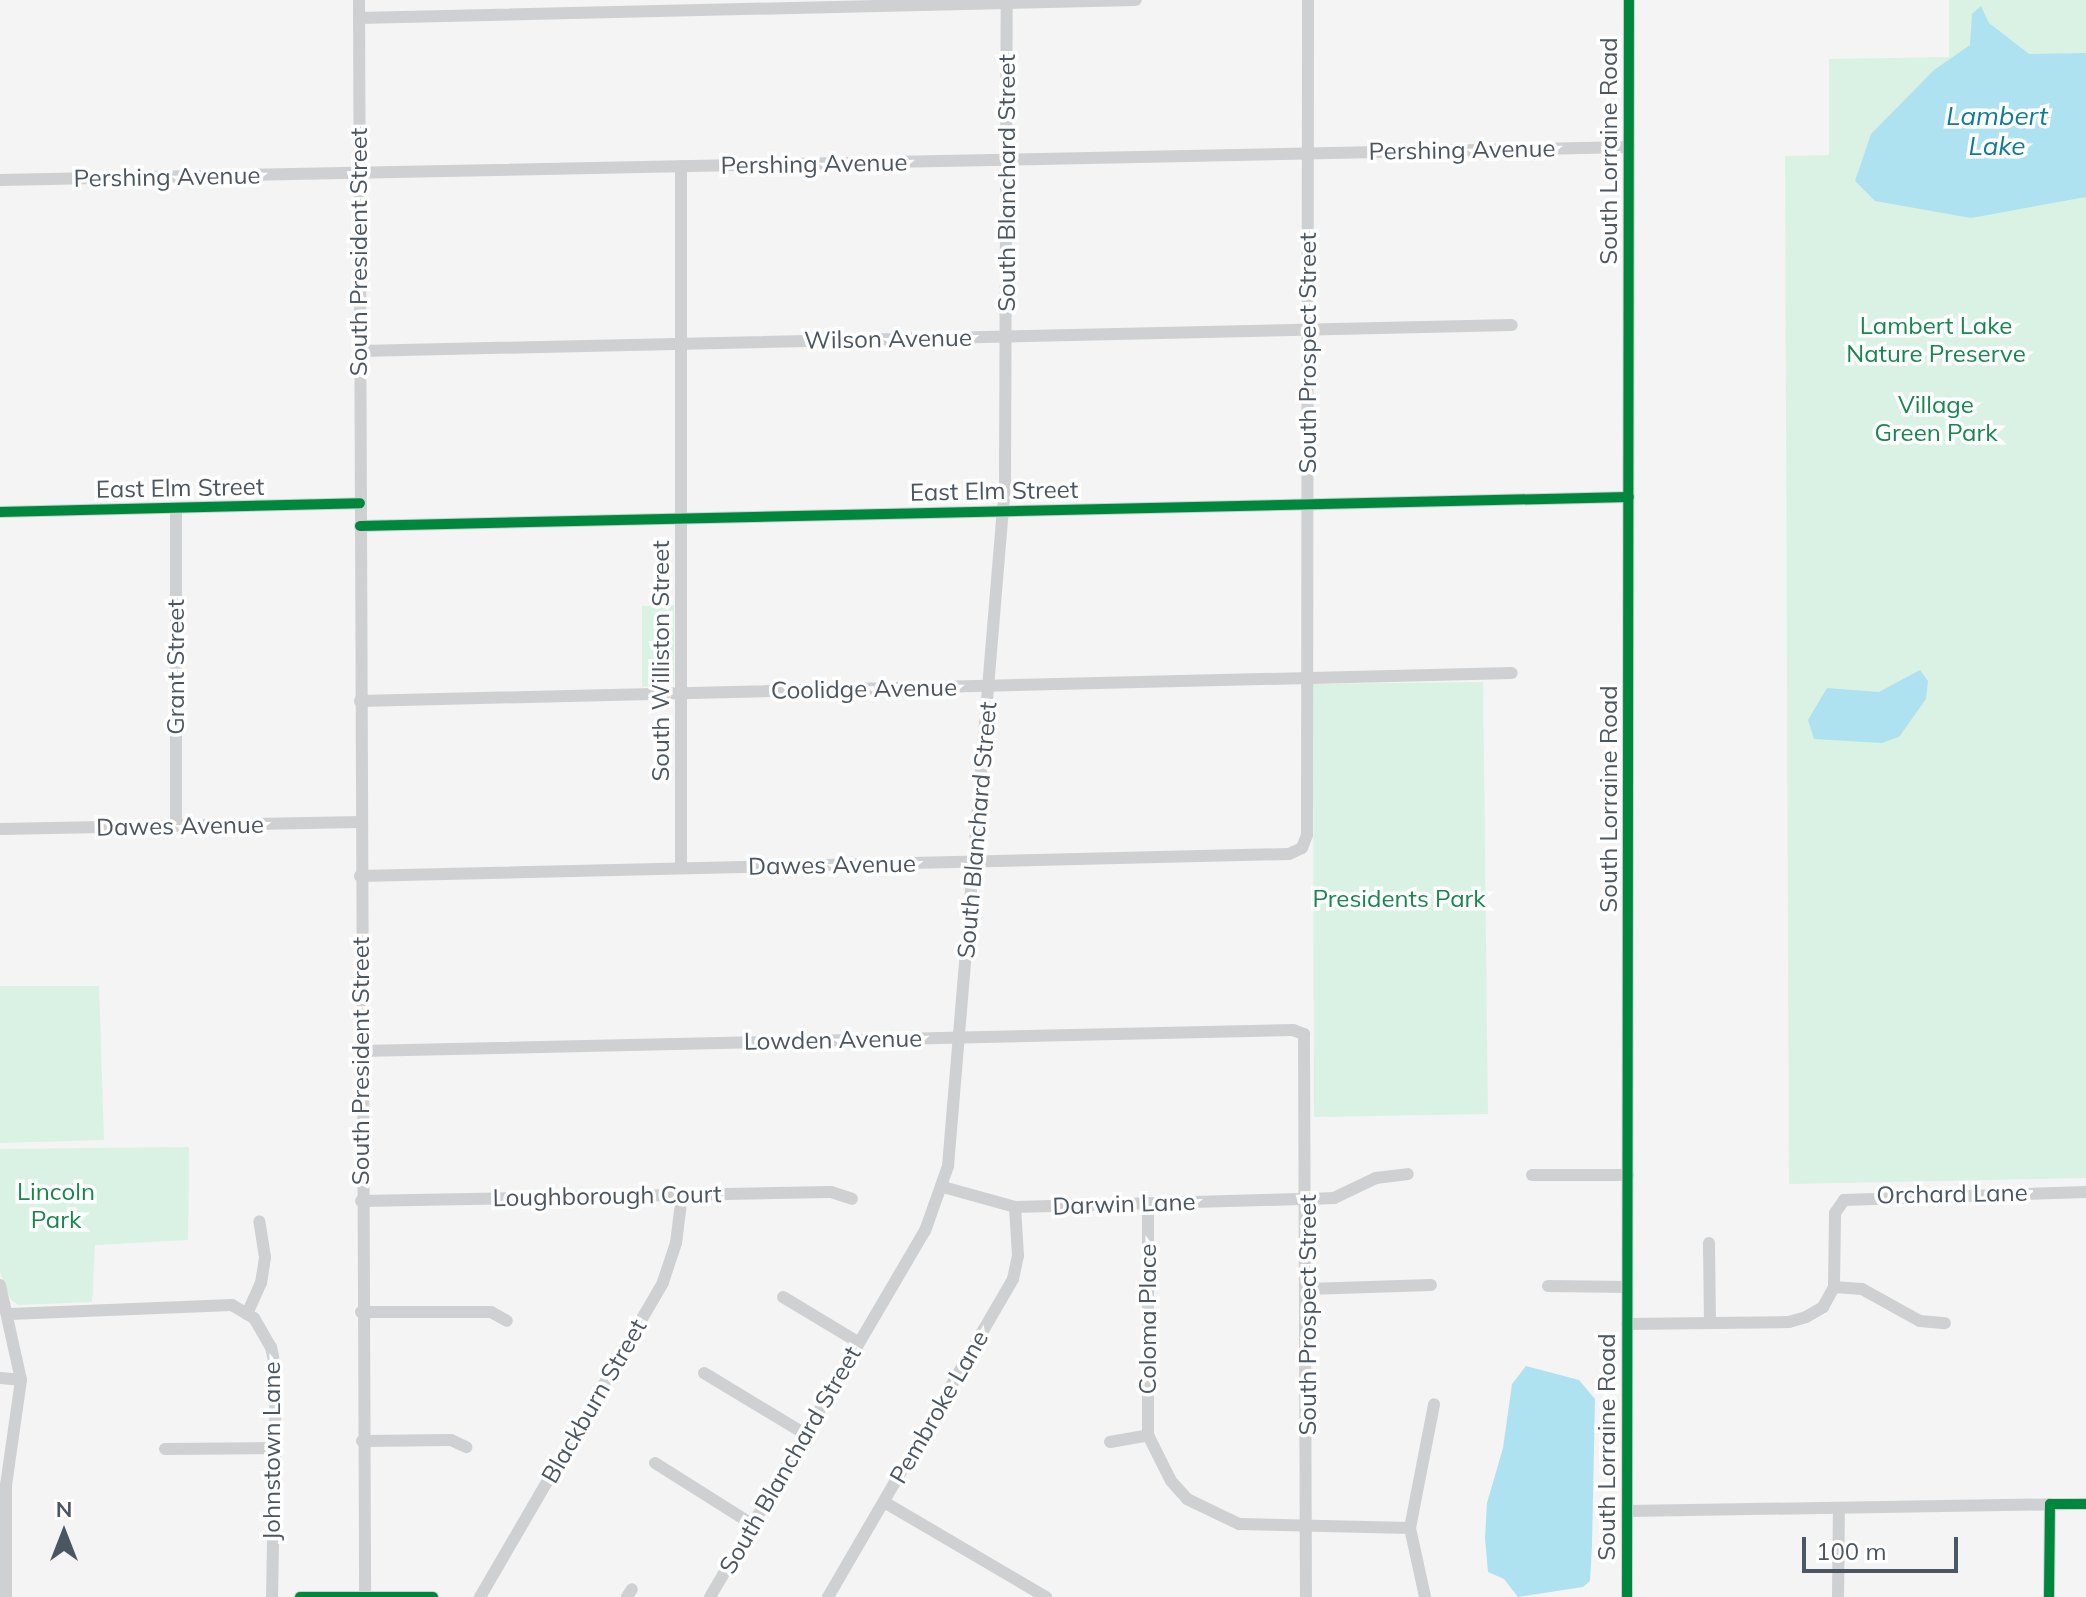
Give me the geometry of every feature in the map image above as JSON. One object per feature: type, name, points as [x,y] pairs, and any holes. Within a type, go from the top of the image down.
[{"type":"street","name":"South President Street","points":[[359,0],[361,1312],[365,1595]]},
{"type":"street","points":[[359,18],[682,4],[1136,0]]},
{"type":"street","name":"South Prospect Street","points":[[1302,848],[1307,835],[1308,0]]},
{"type":"street","name":"South Lorraine Road","points":[[1627,1597],[1629,0]]},
{"type":"street","name":"South Blanchard Street","points":[[710,1597],[925,1231],[943,1187],[960,1037],[1003,511],[1007,2]]},
{"type":"street","name":"Pershing Avenue","points":[[0,180],[1629,147]]},
{"type":"street","name":"South Williston Street","points":[[681,166],[681,868]]},
{"type":"street","name":"Wilson Avenue","points":[[360,351],[1512,325]]},
{"type":"street","name":"East Elm Street","points":[[360,526],[1629,497]]},
{"type":"street","name":"East Elm Street","points":[[0,512],[360,503]]},
{"type":"street","name":"Grant Street","points":[[176,508],[176,826]]},
{"type":"street","name":"Coolidge Avenue","points":[[360,701],[1512,673]]},
{"type":"street","name":"Dawes Avenue","points":[[0,829],[360,822]]},
{"type":"street","name":"Dawes Avenue","points":[[360,876],[1289,854],[1302,848]]},
{"type":"street","name":"Lowden Avenue","points":[[361,1051],[1293,1030],[1304,1034]]},
{"type":"street","name":"South Prospect Street","points":[[1304,1034],[1308,1199],[1306,1597]]},
{"type":"street","name":"Darwin Lane","points":[[943,1187],[1015,1207],[1308,1199],[1334,1198],[1376,1178],[1408,1174]]},
{"type":"street","points":[[1532,1175],[1628,1175]]},
{"type":"street","name":"Loughborough Court","points":[[361,1201],[831,1192],[852,1199]]},
{"type":"street","name":"Orchard Lane","points":[[1834,1287],[1835,1213],[1844,1200],[2086,1192]]},
{"type":"street","name":"Blackburn Street","points":[[480,1597],[663,1282],[676,1243],[682,1195]]},
{"type":"street","name":"Coloma Place","points":[[1148,1203],[1148,1435],[1171,1481],[1205,1510],[1239,1524],[1410,1528]]},
{"type":"street","name":"Pembroke Lane","points":[[828,1597],[1013,1279],[1018,1256],[1015,1207]]},
{"type":"street","points":[[10,1314],[232,1305],[247,1314],[261,1283],[265,1257],[259,1221]]},
{"type":"street","points":[[1709,1243],[1710,1323]]},
{"type":"street","points":[[0,1285],[10,1314],[21,1380],[6,1485],[6,1597]]},
{"type":"street","points":[[1308,1289],[1431,1285]]},
{"type":"street","points":[[1548,1286],[1627,1287]]},
{"type":"street","points":[[1627,1324],[1795,1321],[1823,1307],[1834,1287],[1862,1289],[1920,1321],[1945,1323]]},
{"type":"street","points":[[783,1297],[858,1342]]},
{"type":"street","points":[[361,1312],[491,1312],[507,1321]]},
{"type":"street","name":"Johnstown Lane","points":[[247,1314],[271,1347],[274,1448],[272,1597]]},
{"type":"street","points":[[704,1373],[805,1434]]},
{"type":"street","points":[[0,1378],[21,1380]]},
{"type":"street","points":[[1425,1597],[1410,1528],[1434,1404]]},
{"type":"street","points":[[1110,1442],[1148,1435]]},
{"type":"street","points":[[362,1441],[451,1440],[466,1447]]},
{"type":"street","points":[[165,1449],[274,1448]]},
{"type":"street","points":[[655,1463],[752,1524]]},
{"type":"street","points":[[884,1502],[1046,1597]]},
{"type":"street","points":[[2049,1597],[2050,1504]]},
{"type":"street","points":[[1628,1511],[2086,1504]]},
{"type":"street","points":[[1838,1597],[1839,1508]]},
{"type":"street","points":[[300,1597],[433,1597]]},
{"type":"green space","name":"Village Green Park","points":[[1949,0],[2086,0],[2086,1178],[1789,1184],[1785,156],[1829,155],[1829,59],[1949,57]]},
{"type":"green space","points":[[674,605],[674,683],[642,687],[642,606]]},
{"type":"green space","name":"Presidents Park","points":[[1483,682],[1488,1114],[1314,1117],[1313,684]]},
{"type":"green space","points":[[0,986],[99,986],[104,1140],[0,1143]]},
{"type":"green space","name":"Lincoln Park","points":[[189,1147],[188,1240],[95,1245],[92,1302],[18,1305],[11,1300],[0,1272],[0,1149]]},
{"type":"water","name":"Lambert Lake","points":[[1981,6],[1989,23],[2029,54],[2086,53],[2086,197],[1971,218],[1875,201],[1855,181],[1871,134],[1934,70],[1970,45],[1972,14]]},
{"type":"water","points":[[1920,670],[1928,681],[1926,699],[1899,737],[1882,743],[1814,739],[1808,720],[1827,688],[1879,692]]},
{"type":"water","points":[[1526,1366],[1579,1380],[1595,1399],[1592,1545],[1590,1581],[1583,1587],[1518,1597],[1504,1579],[1488,1572],[1485,1538],[1487,1503],[1503,1448],[1512,1384]]},
{"type":"cycle path","points":[[1627,1597],[1629,0]]},
{"type":"cycle path","points":[[360,526],[1629,497]]},
{"type":"cycle path","points":[[0,512],[360,503]]},
{"type":"cycle path","points":[[2049,1597],[2050,1504],[2086,1504]]},
{"type":"cycle path","points":[[300,1597],[433,1597]]},
{"type":"park label","name":"Lambert Lake Nature Preserve","points":[[1936,340]]}]
